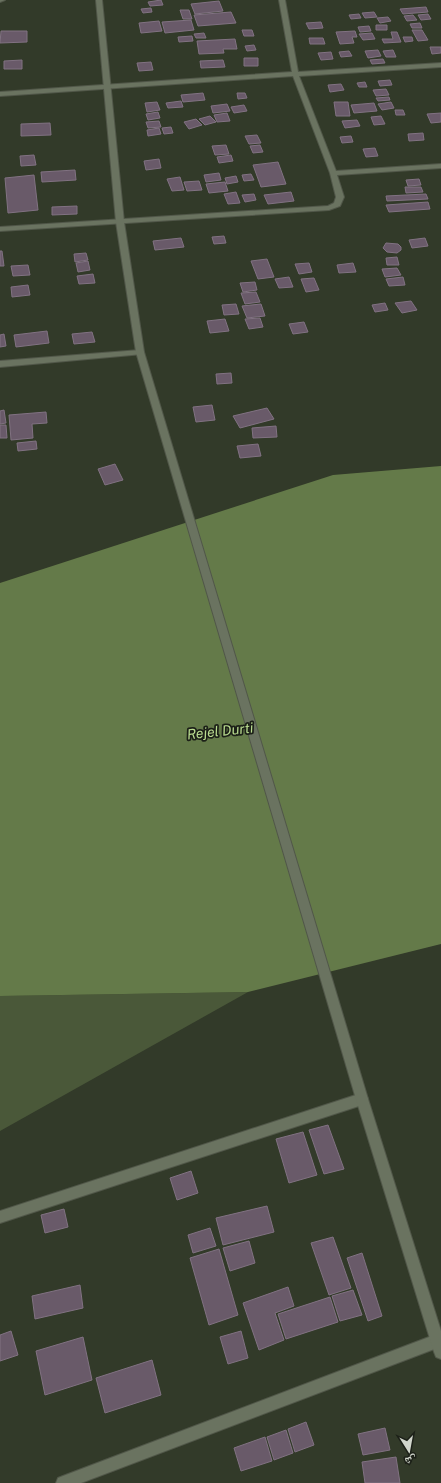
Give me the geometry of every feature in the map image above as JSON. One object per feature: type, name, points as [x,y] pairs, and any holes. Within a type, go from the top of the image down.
[{"type":"street","points":[[63,1483],[439,1346],[362,1099],[140,352],[120,222],[99,0]]},
{"type":"street","points":[[0,229],[329,208],[337,204],[340,197],[333,173],[295,74],[282,0]]},
{"type":"street","points":[[0,94],[295,74],[441,66]]},
{"type":"street","points":[[333,173],[441,166]]},
{"type":"street","points":[[0,364],[140,352]]},
{"type":"street","points":[[0,1217],[362,1099]]},
{"type":"shaded area","points":[[248,992],[0,1131],[0,996]]},
{"type":"water","name":"Rejel Durti","points":[[441,466],[441,944],[248,992],[0,996],[0,583],[333,475]]},
{"type":"building","points":[[161,0],[163,5],[150,6],[148,2]]},
{"type":"building","points":[[219,1],[223,11],[195,14],[191,4]]},
{"type":"building","points":[[426,7],[428,12],[403,14],[400,9]]},
{"type":"building","points":[[151,8],[152,12],[143,13],[141,9]]},
{"type":"building","points":[[180,10],[189,10],[192,19],[183,19]]},
{"type":"building","points":[[231,12],[236,23],[198,26],[194,15]]},
{"type":"building","points":[[374,12],[377,17],[365,18],[362,13]]},
{"type":"building","points":[[359,14],[361,18],[351,19],[349,15]]},
{"type":"building","points":[[428,14],[431,19],[421,20],[418,15]]},
{"type":"building","points":[[413,15],[417,20],[407,21],[404,16]]},
{"type":"building","points":[[388,17],[391,21],[380,23],[377,18]]},
{"type":"building","points":[[191,20],[194,30],[165,33],[162,22]]},
{"type":"building","points":[[159,21],[162,31],[141,33],[139,23]]},
{"type":"building","points":[[321,22],[323,28],[309,29],[306,23]]},
{"type":"building","points":[[420,23],[422,28],[412,28],[410,24]]},
{"type":"building","points":[[376,25],[387,25],[387,30],[376,30]]},
{"type":"building","points":[[369,26],[371,31],[360,32],[358,27]]},
{"type":"building","points":[[242,30],[252,30],[254,36],[244,36]]},
{"type":"building","points":[[412,30],[422,30],[428,40],[418,41]]},
{"type":"building","points":[[1,31],[27,31],[27,42],[0,43]]},
{"type":"building","points":[[355,31],[357,37],[352,37],[354,43],[340,44],[336,32]]},
{"type":"building","points":[[391,32],[397,32],[401,42],[384,43],[382,39],[393,39]]},
{"type":"building","points":[[204,33],[206,38],[196,38],[194,34]]},
{"type":"building","points":[[372,33],[375,39],[363,40],[359,34]]},
{"type":"building","points":[[192,36],[193,41],[179,42],[178,37]]},
{"type":"building","points":[[403,37],[412,37],[413,41],[405,42]]},
{"type":"building","points":[[309,38],[323,38],[325,44],[310,44]]},
{"type":"building","points":[[235,39],[237,49],[223,49],[224,53],[199,54],[197,41]]},
{"type":"building","points":[[254,45],[256,50],[247,51],[245,46]]},
{"type":"building","points":[[430,47],[441,47],[441,53],[432,54]]},
{"type":"building","points":[[378,50],[381,56],[368,58],[365,51]]},
{"type":"building","points":[[393,50],[396,57],[386,57],[383,51]]},
{"type":"building","points":[[349,51],[352,56],[341,57],[339,52]]},
{"type":"building","points":[[331,52],[333,59],[321,60],[318,53]]},
{"type":"building","points":[[244,58],[258,58],[258,66],[244,66]]},
{"type":"building","points":[[383,59],[385,63],[372,64],[370,60]]},
{"type":"building","points":[[22,60],[22,69],[4,69],[4,61]]},
{"type":"building","points":[[223,60],[225,67],[201,68],[200,61]]},
{"type":"building","points":[[151,62],[153,70],[139,71],[137,63]]},
{"type":"building","points":[[390,80],[392,85],[380,86],[378,81]]},
{"type":"building","points":[[365,82],[367,87],[359,87],[357,83]]},
{"type":"building","points":[[341,84],[344,90],[330,92],[328,85]]},
{"type":"building","points":[[386,89],[389,95],[376,96],[373,90]]},
{"type":"building","points":[[203,93],[205,100],[183,102],[181,95]]},
{"type":"building","points":[[237,93],[245,93],[247,98],[238,99]]},
{"type":"building","points":[[389,97],[390,100],[378,101],[376,98]]},
{"type":"building","points":[[181,101],[183,107],[168,108],[166,103]]},
{"type":"building","points":[[157,102],[160,110],[147,112],[145,103]]},
{"type":"building","points":[[334,102],[348,102],[350,116],[336,116]]},
{"type":"building","points":[[391,102],[394,108],[382,110],[378,104]]},
{"type":"building","points":[[374,103],[377,111],[354,113],[351,105]]},
{"type":"building","points":[[227,104],[230,111],[213,113],[211,106]]},
{"type":"building","points":[[244,105],[247,111],[234,113],[231,107]]},
{"type":"building","points":[[395,110],[403,110],[405,115],[396,115]]},
{"type":"building","points":[[158,112],[160,118],[148,120],[146,114]]},
{"type":"building","points":[[227,113],[230,121],[217,122],[214,115]]},
{"type":"building","points":[[441,113],[441,122],[431,123],[427,114]]},
{"type":"building","points":[[210,116],[216,122],[205,125],[199,119]]},
{"type":"building","points":[[381,116],[385,124],[374,125],[371,117]]},
{"type":"building","points":[[196,119],[202,125],[189,129],[184,122]]},
{"type":"building","points":[[357,120],[360,126],[345,128],[342,121]]},
{"type":"building","points":[[159,121],[161,127],[148,128],[146,122]]},
{"type":"building","points":[[50,123],[51,135],[21,136],[21,124]]},
{"type":"building","points":[[171,127],[173,133],[164,134],[162,128]]},
{"type":"building","points":[[159,128],[161,134],[148,136],[147,130]]},
{"type":"building","points":[[423,133],[424,140],[409,141],[408,134]]},
{"type":"building","points":[[257,135],[261,143],[249,144],[245,136]]},
{"type":"building","points":[[351,136],[353,142],[342,143],[340,137]]},
{"type":"building","points":[[226,145],[229,154],[215,155],[212,146]]},
{"type":"building","points":[[260,145],[263,152],[253,153],[250,146]]},
{"type":"building","points":[[375,148],[378,156],[366,157],[363,149]]},
{"type":"building","points":[[34,155],[36,165],[21,166],[20,156]]},
{"type":"building","points":[[231,155],[233,161],[219,163],[217,157]]},
{"type":"building","points":[[159,159],[161,168],[146,170],[144,161]]},
{"type":"building","points":[[278,162],[286,184],[261,187],[253,165]]},
{"type":"building","points":[[75,170],[76,180],[42,182],[41,172]]},
{"type":"building","points":[[219,173],[221,180],[206,182],[204,175]]},
{"type":"building","points":[[251,174],[254,180],[244,181],[242,175]]},
{"type":"building","points":[[34,175],[38,210],[8,213],[5,178]]},
{"type":"building","points":[[236,176],[238,182],[227,184],[225,178]]},
{"type":"building","points":[[180,177],[184,190],[172,191],[167,179]]},
{"type":"building","points":[[419,179],[421,185],[408,186],[406,180]]},
{"type":"building","points":[[199,181],[202,190],[187,191],[184,182]]},
{"type":"building","points":[[225,182],[228,191],[209,193],[206,184]]},
{"type":"building","points":[[405,187],[421,187],[423,192],[406,193]]},
{"type":"building","points":[[236,192],[240,203],[228,204],[224,194]]},
{"type":"building","points":[[291,192],[294,201],[268,204],[264,195]]},
{"type":"building","points":[[254,194],[256,200],[245,202],[242,195]]},
{"type":"building","points":[[426,194],[428,199],[387,201],[386,196]]},
{"type":"building","points":[[428,202],[430,209],[389,212],[386,205]]},
{"type":"building","points":[[77,206],[77,214],[52,215],[52,207]]},
{"type":"building","points":[[224,236],[226,243],[214,244],[212,237]]},
{"type":"building","points":[[181,238],[184,247],[155,250],[153,241]]},
{"type":"building","points":[[425,238],[428,246],[412,248],[409,240]]},
{"type":"building","points":[[386,243],[398,244],[401,247],[401,250],[397,253],[387,252],[383,248]]},
{"type":"building","points":[[0,251],[2,251],[4,266],[0,266]]},
{"type":"building","points":[[86,253],[88,260],[75,262],[74,254]]},
{"type":"building","points":[[397,257],[399,265],[387,265],[386,258]]},
{"type":"building","points":[[267,259],[274,277],[258,279],[251,261]]},
{"type":"building","points":[[88,261],[90,270],[78,272],[76,263]]},
{"type":"building","points":[[309,263],[312,272],[299,274],[295,264]]},
{"type":"building","points":[[353,263],[356,272],[339,273],[337,265]]},
{"type":"building","points":[[28,265],[30,275],[13,276],[11,266]]},
{"type":"building","points":[[397,268],[401,275],[385,277],[382,269]]},
{"type":"building","points":[[93,274],[95,283],[79,284],[77,276]]},
{"type":"building","points":[[289,277],[293,287],[279,288],[275,279]]},
{"type":"building","points":[[403,277],[405,285],[389,286],[386,279]]},
{"type":"building","points":[[314,278],[319,290],[306,292],[301,279]]},
{"type":"building","points":[[255,282],[257,290],[243,292],[240,283]]},
{"type":"building","points":[[28,285],[30,295],[12,297],[11,287]]},
{"type":"building","points":[[256,292],[260,302],[245,304],[241,293]]},
{"type":"building","points":[[411,301],[417,310],[402,313],[395,303]]},
{"type":"building","points":[[385,303],[388,310],[375,312],[372,305]]},
{"type":"building","points":[[236,304],[239,314],[224,315],[222,305]]},
{"type":"building","points":[[261,304],[265,316],[247,318],[242,306]]},
{"type":"building","points":[[260,318],[263,327],[249,329],[245,319]]},
{"type":"building","points":[[225,319],[229,331],[210,333],[207,321]]},
{"type":"building","points":[[304,322],[308,332],[293,334],[289,324]]},
{"type":"building","points":[[47,331],[49,343],[16,347],[14,335]]},
{"type":"building","points":[[92,332],[95,342],[74,344],[72,334]]},
{"type":"building","points":[[4,334],[6,346],[0,347],[0,335]]},
{"type":"building","points":[[231,373],[232,383],[217,384],[216,374]]},
{"type":"building","points":[[212,405],[215,420],[196,422],[193,407]]},
{"type":"building","points":[[267,408],[274,419],[240,428],[233,416]]},
{"type":"building","points":[[4,410],[6,423],[0,424],[0,411]]},
{"type":"building","points":[[46,412],[47,423],[32,424],[33,438],[11,440],[9,415]]},
{"type":"building","points":[[0,425],[6,425],[7,438],[0,438]]},
{"type":"building","points":[[276,426],[277,437],[253,438],[252,428]]},
{"type":"building","points":[[36,441],[37,449],[18,451],[17,443]]},
{"type":"building","points":[[258,444],[261,456],[240,458],[237,446]]},
{"type":"building","points":[[115,464],[123,480],[105,485],[98,469]]},
{"type":"building","points":[[328,1125],[344,1169],[324,1174],[309,1130]]},
{"type":"building","points":[[303,1132],[317,1175],[289,1183],[276,1139]]},
{"type":"building","points":[[191,1171],[198,1193],[177,1200],[170,1178]]},
{"type":"building","points":[[267,1206],[274,1232],[223,1245],[216,1218]]},
{"type":"building","points":[[64,1209],[68,1227],[45,1233],[41,1215]]},
{"type":"building","points":[[210,1228],[216,1246],[193,1253],[188,1235]]},
{"type":"building","points":[[333,1237],[351,1288],[329,1295],[311,1243]]},
{"type":"building","points":[[249,1241],[255,1263],[230,1271],[223,1248]]},
{"type":"building","points":[[219,1249],[238,1315],[209,1325],[190,1258]]},
{"type":"building","points":[[362,1253],[382,1316],[368,1321],[347,1258]]},
{"type":"building","points":[[80,1285],[83,1308],[35,1319],[32,1296]]},
{"type":"building","points":[[288,1287],[294,1306],[275,1313],[284,1340],[259,1350],[243,1303]]},
{"type":"building","points":[[353,1290],[362,1315],[340,1321],[332,1296]]},
{"type":"building","points":[[330,1297],[338,1322],[286,1339],[278,1314]]},
{"type":"building","points":[[11,1331],[18,1355],[0,1361],[0,1335]]},
{"type":"building","points":[[241,1331],[248,1358],[228,1364],[220,1337]]},
{"type":"building","points":[[83,1337],[92,1380],[45,1395],[36,1351]]},
{"type":"building","points":[[152,1360],[161,1395],[105,1413],[96,1378]]},
{"type":"building","points":[[306,1422],[314,1445],[295,1452],[288,1429]]},
{"type":"building","points":[[385,1428],[390,1450],[363,1455],[358,1434]]},
{"type":"building","points":[[286,1430],[293,1453],[274,1460],[267,1437]]},
{"type":"building","points":[[265,1437],[272,1461],[241,1471],[234,1448]]},
{"type":"building","points":[[396,1457],[400,1483],[365,1483],[362,1462]]}]
